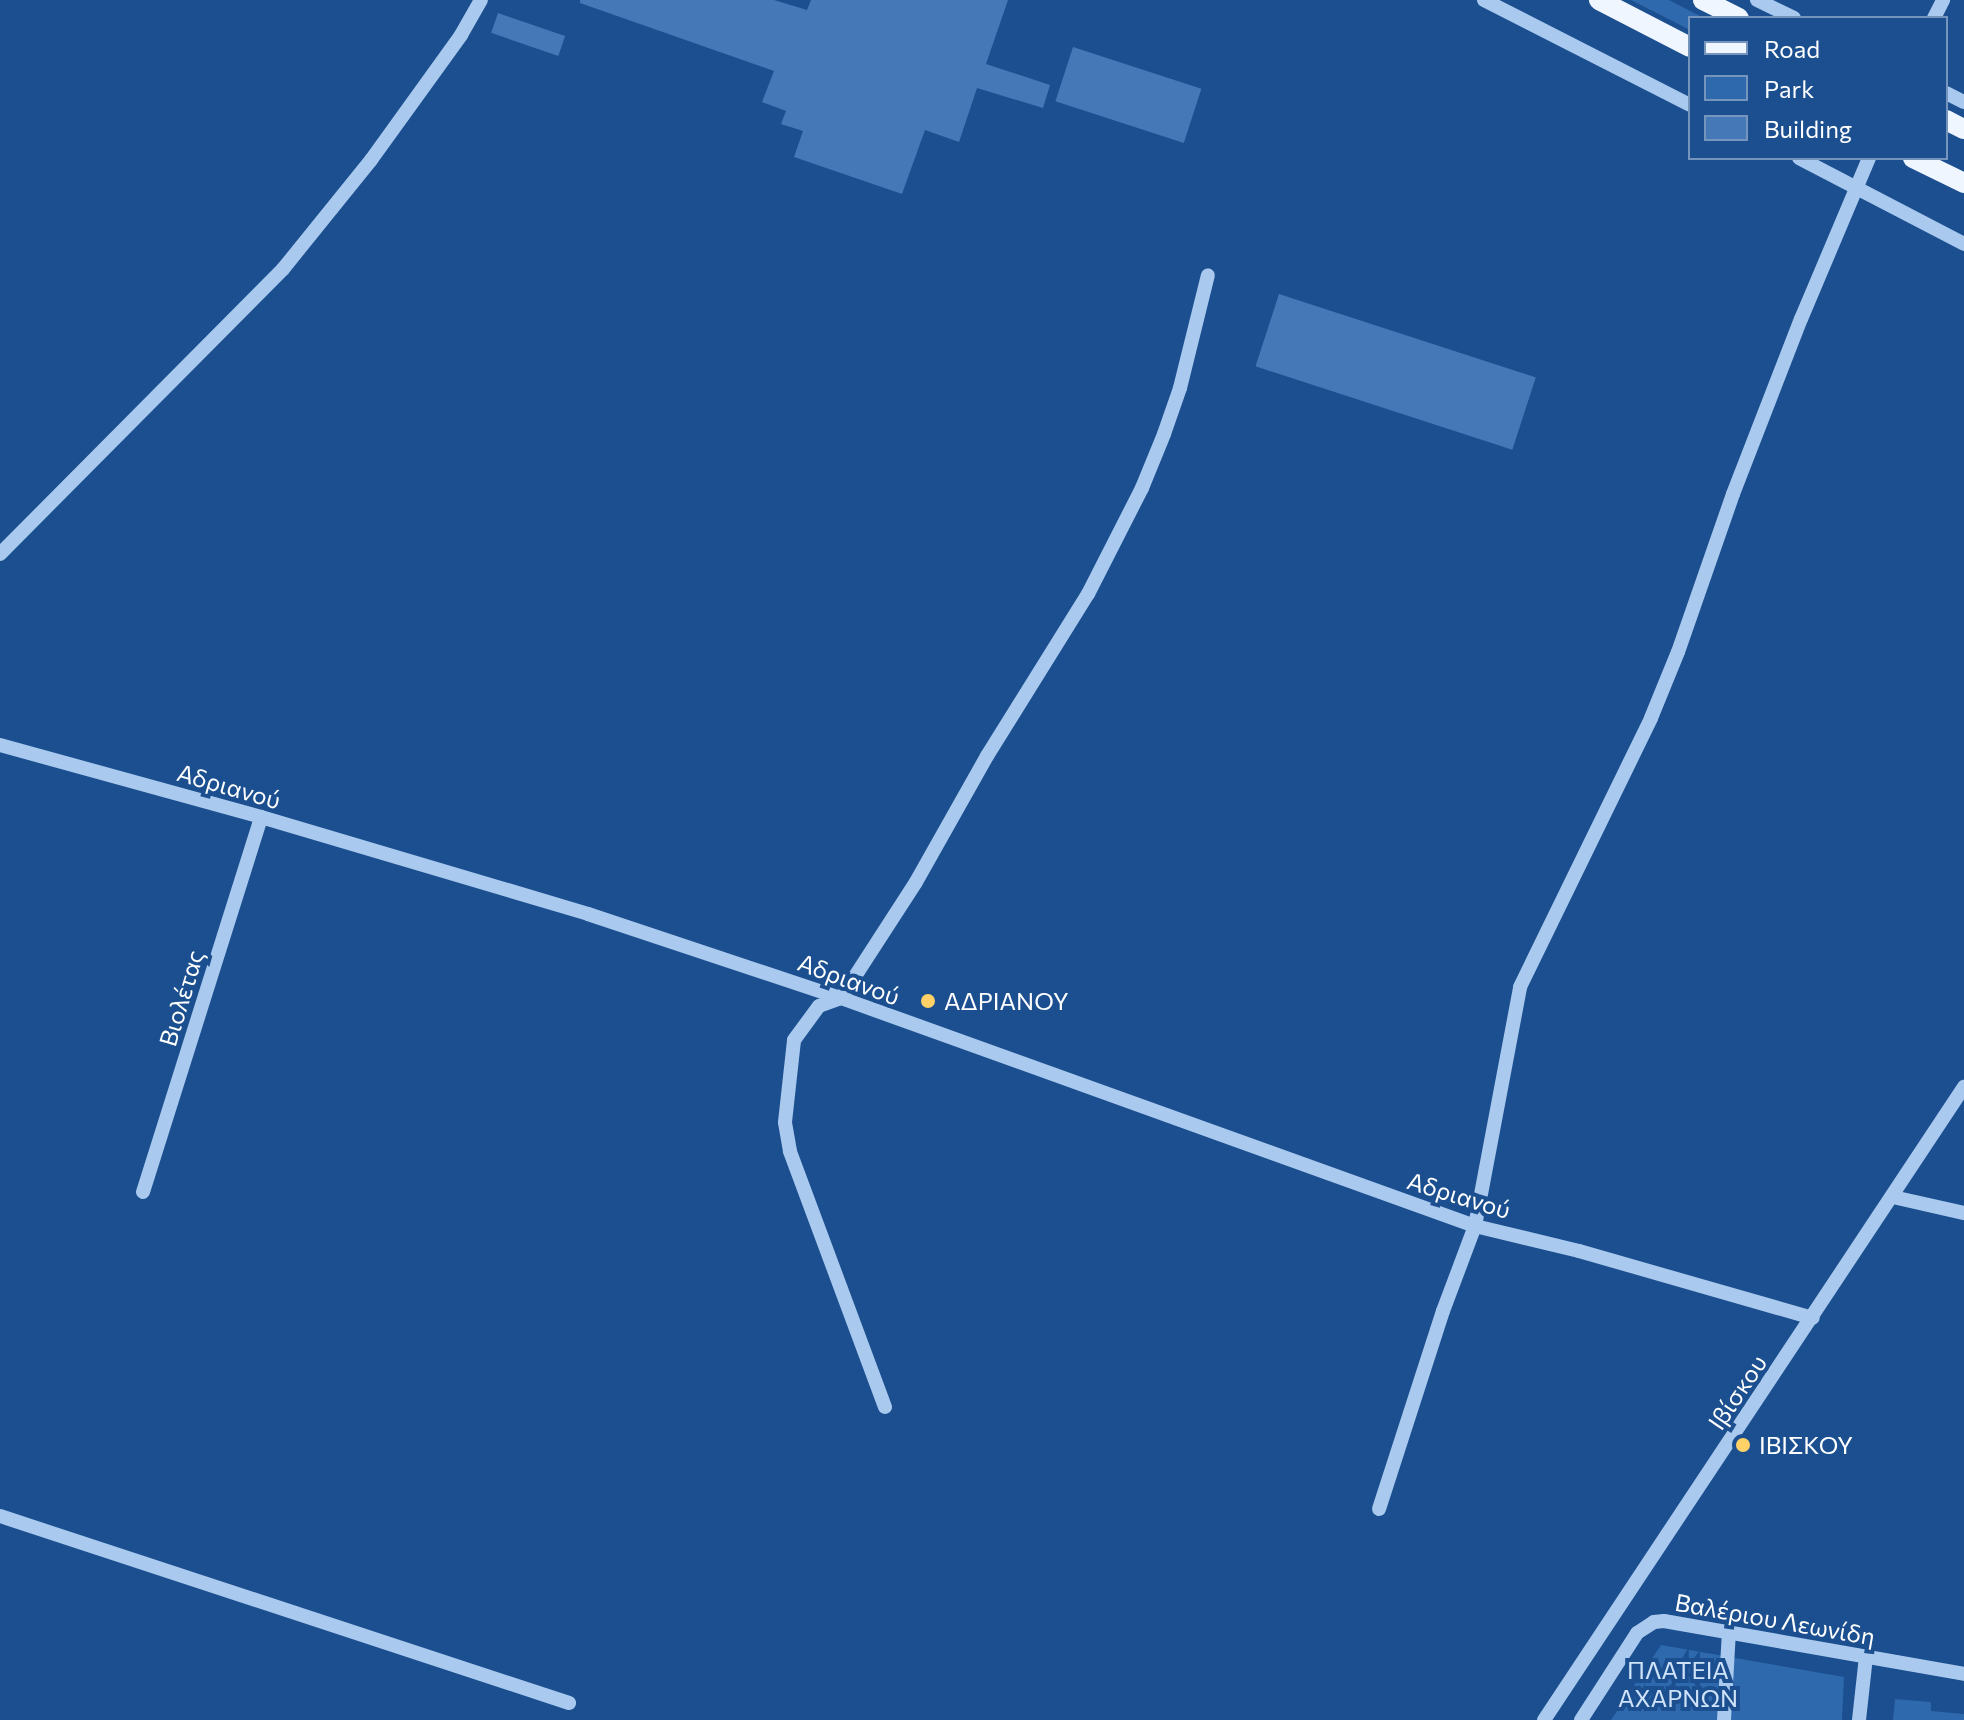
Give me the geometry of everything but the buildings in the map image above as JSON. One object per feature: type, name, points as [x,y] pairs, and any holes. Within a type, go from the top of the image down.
[{"type":"main road","points":[[1599,0],[1688,46]]},
{"type":"main road","points":[[1703,0],[1735,16]]},
{"type":"main road","points":[[1917,160],[1964,183]]},
{"type":"street","points":[[0,554],[283,269],[371,160],[461,35],[481,0]]},
{"type":"street","points":[[1484,0],[1688,104]]},
{"type":"street","points":[[1757,0],[1790,16]]},
{"type":"street","points":[[1803,160],[1964,244]]},
{"type":"street","points":[[1379,1509],[1443,1311],[1475,1226],[1520,987],[1651,718],[1801,319],[1868,160]]},
{"type":"street","points":[[885,1407],[790,1151],[785,1122],[794,1040],[819,1006],[841,998],[916,882],[987,756],[1088,594],[1129,515],[1180,388],[1208,275]]},
{"type":"street","name":"Αδριανού","points":[[0,745],[261,817],[588,914],[841,998],[1475,1226],[1579,1251],[1813,1318]]},
{"type":"street","name":"Βιολέτας","points":[[143,1192],[261,817]]},
{"type":"street","name":"Ιβίσκου","points":[[1544,1720],[1964,1087]]},
{"type":"street","points":[[1893,1197],[1964,1213]]},
{"type":"street","points":[[0,1516],[569,1703]]},
{"type":"street","name":"Βαλέριου Λεωνίδη","points":[[1581,1720],[1645,1627],[1675,1620],[1964,1674]]},
{"type":"street","points":[[1724,1720],[1729,1631]]},
{"type":"street","points":[[1859,1720],[1866,1657]]},
{"type":"green space","points":[[1631,0],[1669,0],[1700,16],[1688,16],[1688,29]]},
{"type":"green space","name":"ΠΛΑΤΕΙΑ ΑΧΑΡΝΩΝ","points":[[1661,1645],[1844,1677],[1842,1720],[1611,1720]]},
{"type":"green space","points":[[1895,1699],[1931,1702],[1931,1711],[1964,1714],[1964,1720],[1893,1720]]},
{"type":"place","name":"ΑΔΡΙΑΝΟΥ","points":[[928,1001]]},
{"type":"place","name":"ΙΒΙΣΚΟΥ","points":[[1743,1445]]}]
